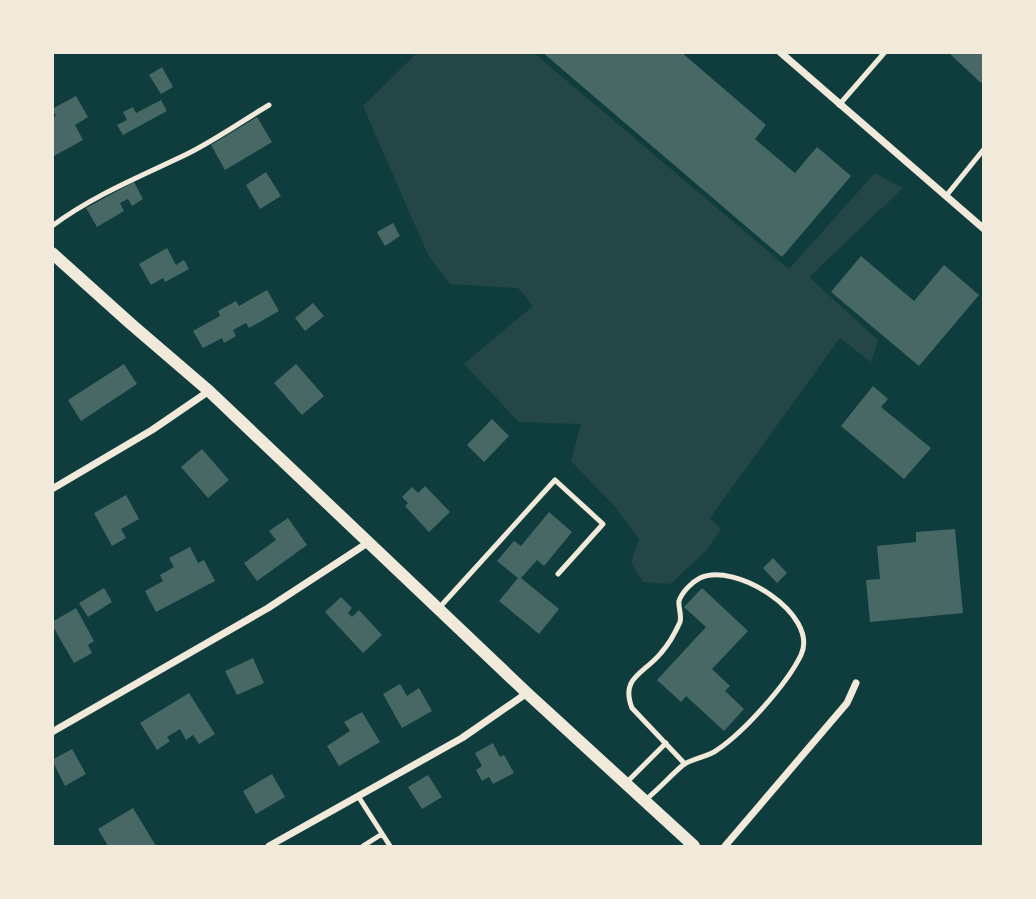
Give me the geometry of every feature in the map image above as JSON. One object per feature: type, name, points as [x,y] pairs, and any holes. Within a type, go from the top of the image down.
[{"type":"street","points":[[780,52],[984,229]]},
{"type":"street","points":[[52,253],[209,391],[527,693],[694,846]]},
{"type":"street","points":[[52,489],[152,430],[209,391]]},
{"type":"street","points":[[52,732],[268,608],[369,542]]},
{"type":"street","points":[[725,846],[847,703],[856,683]]},
{"type":"street","points":[[269,846],[462,738],[527,693]]},
{"type":"lane","points":[[839,105],[885,52]]},
{"type":"lane","points":[[52,226],[94,197],[186,154],[269,105]]},
{"type":"lane","points":[[946,196],[984,149]]},
{"type":"lane","points":[[439,608],[555,480],[603,524],[558,574]]},
{"type":"lane","points":[[644,801],[685,764],[716,752],[748,722],[803,652],[805,639],[788,608],[756,585],[722,575],[712,574],[700,578],[689,586],[679,601],[681,620],[661,653],[629,683],[628,696],[632,708],[685,764]]},
{"type":"lane","points":[[625,784],[666,743]]},
{"type":"lane","points":[[358,796],[390,846]]},
{"type":"lane","points":[[363,846],[382,834]]},
{"type":"shaded area","points":[[418,52],[534,53],[789,269],[875,173],[903,188],[809,277],[878,340],[871,362],[840,338],[710,518],[721,529],[706,551],[670,584],[643,582],[631,563],[639,539],[616,508],[571,461],[581,424],[519,422],[464,364],[533,306],[518,288],[450,284],[428,255],[363,106]]},
{"type":"building","points":[[542,52],[681,52],[766,125],[755,139],[795,173],[817,147],[851,176],[782,257]]},
{"type":"building","points":[[948,52],[984,52],[984,81],[981,83]]},
{"type":"building","points":[[162,67],[173,87],[161,94],[149,75]]},
{"type":"building","points":[[76,96],[88,117],[75,125],[83,140],[52,157],[52,118],[56,116],[52,109]]},
{"type":"building","points":[[161,100],[167,111],[123,135],[117,125],[127,120],[123,112],[133,107],[136,113]]},
{"type":"building","points":[[257,117],[272,142],[225,170],[211,145]]},
{"type":"building","points":[[266,172],[281,196],[260,209],[246,185]]},
{"type":"building","points":[[134,182],[143,199],[132,206],[128,199],[120,203],[124,211],[97,227],[86,208]]},
{"type":"building","points":[[393,223],[400,236],[385,246],[377,232]]},
{"type":"building","points":[[167,248],[176,265],[184,260],[189,269],[165,282],[163,278],[151,285],[139,264]]},
{"type":"building","points":[[861,256],[914,301],[944,265],[979,295],[919,366],[831,292]]},
{"type":"building","points":[[267,290],[279,311],[249,328],[246,323],[233,330],[236,336],[224,343],[222,338],[203,348],[193,331],[220,316],[218,311],[236,301],[239,306]]},
{"type":"building","points":[[313,303],[324,316],[305,331],[295,318]]},
{"type":"building","points":[[124,364],[137,384],[81,421],[68,400]]},
{"type":"building","points":[[296,364],[324,396],[302,415],[274,383]]},
{"type":"building","points":[[873,386],[888,399],[881,407],[931,448],[904,479],[841,426]]},
{"type":"building","points":[[492,419],[509,436],[484,462],[467,445]]},
{"type":"building","points":[[202,449],[229,480],[208,498],[181,467]]},
{"type":"building","points":[[425,486],[450,512],[429,532],[405,506],[408,503],[402,497],[412,487],[418,493]]},
{"type":"building","points":[[126,495],[139,519],[121,529],[126,538],[112,546],[94,513]]},
{"type":"building","points":[[549,512],[572,532],[544,566],[537,560],[521,578],[559,609],[539,634],[499,601],[518,578],[497,561],[514,541],[521,546]]},
{"type":"building","points":[[288,518],[307,545],[257,581],[244,563],[276,540],[269,531]]},
{"type":"building","points":[[955,529],[963,613],[870,622],[866,580],[880,579],[877,546],[916,542],[916,532]]},
{"type":"building","points":[[190,547],[198,563],[204,560],[215,581],[156,612],[145,591],[163,581],[160,575],[174,567],[169,558]]},
{"type":"building","points":[[773,558],[787,573],[777,583],[763,568]]},
{"type":"building","points":[[104,588],[112,602],[88,617],[79,603]]},
{"type":"building","points":[[702,588],[748,631],[712,669],[730,686],[725,691],[744,709],[724,731],[686,696],[681,702],[657,680],[706,627],[684,607]]},
{"type":"building","points":[[341,597],[352,608],[348,613],[352,617],[359,610],[382,635],[363,653],[325,612]]},
{"type":"building","points":[[76,608],[94,641],[88,645],[92,653],[74,663],[52,622]]},
{"type":"building","points":[[253,658],[264,683],[237,695],[225,671]]},
{"type":"building","points":[[400,684],[407,696],[419,688],[432,711],[402,728],[383,694]]},
{"type":"building","points":[[189,693],[215,734],[199,744],[193,735],[186,740],[180,729],[167,737],[170,741],[157,750],[140,723]]},
{"type":"building","points":[[362,712],[380,742],[339,766],[327,746],[350,731],[344,722]]},
{"type":"building","points":[[493,743],[500,757],[504,755],[514,773],[493,784],[489,777],[482,781],[476,770],[482,766],[475,753]]},
{"type":"building","points":[[72,749],[86,774],[65,786],[52,760]]},
{"type":"building","points":[[272,774],[285,797],[256,814],[243,791]]},
{"type":"building","points":[[428,775],[442,797],[422,809],[408,787]]},
{"type":"building","points":[[133,808],[156,846],[108,846],[98,829]]}]
